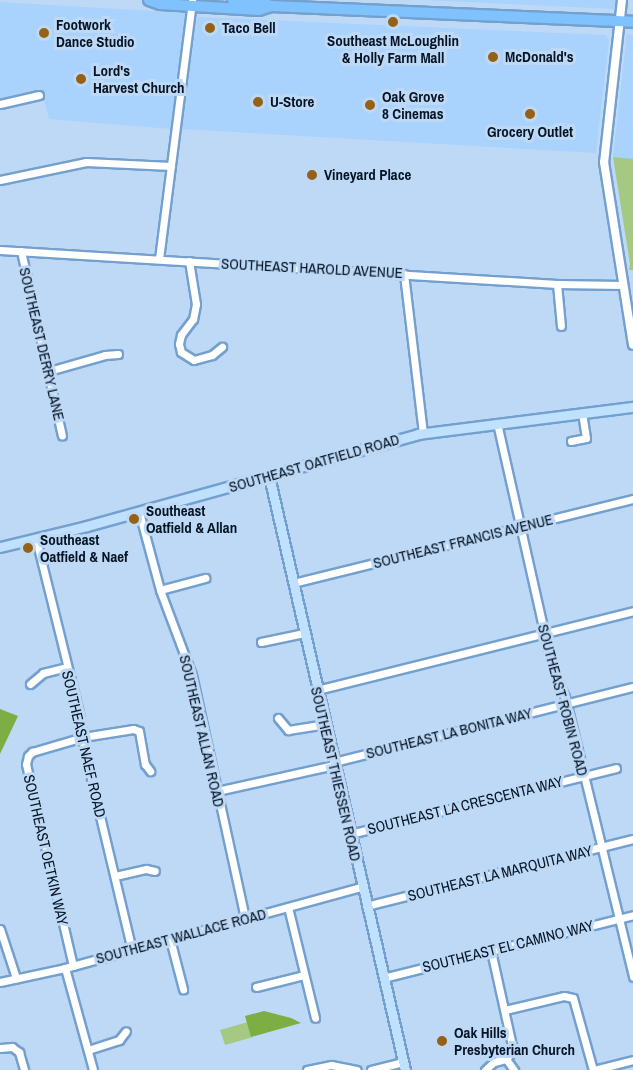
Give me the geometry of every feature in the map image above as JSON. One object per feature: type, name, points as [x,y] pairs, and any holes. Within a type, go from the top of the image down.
[{"type":"main road","points":[[149,0],[160,4],[192,3],[260,10],[272,6]]},
{"type":"main road","points":[[233,0],[261,2],[272,6],[633,22]]},
{"type":"main road","name":"SOUTHEAST OATFIELD ROAD","points":[[0,547],[269,477],[423,433],[633,407]]},
{"type":"main road","name":"SOUTHEAST THIESSEN ROAD","points":[[269,477],[404,1066]]},
{"type":"street","points":[[622,0],[604,156],[633,345]]},
{"type":"street","points":[[159,259],[192,3]]},
{"type":"street","points":[[0,104],[39,95]]},
{"type":"street","points":[[0,180],[86,162],[171,166]]},
{"type":"street","name":"SOUTHEAST HAROLD AVENUE","points":[[0,250],[557,284],[623,285]]},
{"type":"street","name":"SOUTHEAST DERRY LANE","points":[[21,251],[62,436]]},
{"type":"street","points":[[189,261],[196,304],[193,318],[181,335],[178,344],[181,352],[194,360],[212,355],[222,347]]},
{"type":"street","points":[[404,274],[423,433]]},
{"type":"street","points":[[557,284],[561,326]]},
{"type":"street","points":[[49,371],[105,355],[118,354]]},
{"type":"street","points":[[571,441],[586,438],[582,414]]},
{"type":"street","name":"SOUTHEAST ROBIN ROAD","points":[[497,423],[552,667],[566,704],[633,976]]},
{"type":"street","name":"SOUTHEAST FRANCIS AVENUE","points":[[293,584],[633,499]]},
{"type":"street","name":"SOUTHEAST ALLAN ROAD","points":[[138,512],[160,590],[190,666],[244,918]]},
{"type":"street","name":"SOUTHEAST NAEF ROAD","points":[[36,539],[132,950]]},
{"type":"street","points":[[160,590],[205,578]]},
{"type":"street","points":[[317,690],[633,611]]},
{"type":"street","points":[[261,642],[304,633]]},
{"type":"street","points":[[30,684],[43,673],[66,667]]},
{"type":"street","name":"SOUTHEAST LA BONITA WAY","points":[[217,790],[334,764],[633,687]]},
{"type":"street","points":[[278,718],[288,730],[325,724]]},
{"type":"street","name":"SOUTHEAST OETKIN WAY","points":[[73,966],[26,764],[32,752],[83,736],[133,729],[139,731],[145,764],[150,771]]},
{"type":"street","name":"SOUTHEAST LA CRESCENTA WAY","points":[[350,834],[616,768]]},
{"type":"street","name":"SOUTHEAST LA MARQUITA WAY","points":[[366,906],[633,840]]},
{"type":"street","points":[[115,876],[146,869],[155,871]]},
{"type":"street","name":"SOUTHEAST WALLACE ROAD","points":[[0,982],[73,966],[362,887]]},
{"type":"street","points":[[288,907],[315,1018]]},
{"type":"street","name":"SOUTHEAST EL CAMINO WAY","points":[[383,978],[633,915]]},
{"type":"street","points":[[0,928],[16,978]]},
{"type":"street","points":[[170,939],[183,989]]},
{"type":"street","points":[[485,1070],[494,1062],[506,1059],[513,1050],[490,951]]},
{"type":"street","points":[[65,968],[93,1070]]},
{"type":"street","points":[[256,987],[304,975]]},
{"type":"street","points":[[505,1010],[564,996],[573,998],[593,1070],[633,1060]]},
{"type":"street","points":[[88,1050],[119,1040],[126,1031]]},
{"type":"street","points":[[0,1048],[8,1046],[19,1052],[24,1070]]},
{"type":"street","points":[[506,1059],[514,1070]]},
{"type":"street","points":[[307,1070],[331,1065],[357,1070]]},
{"type":"street","points":[[371,1070],[404,1066]]},
{"type":"shaded area","points":[[422,0],[617,0],[616,9]]},
{"type":"shaded area","points":[[0,2],[186,13],[172,129],[49,119],[44,100],[0,109]]},
{"type":"shaded area","points":[[197,17],[605,35],[609,40],[596,153],[182,129]]},
{"type":"shaded area","points":[[627,34],[633,35],[633,159],[613,157]]},
{"type":"green space","points":[[613,157],[633,159],[633,270],[629,270],[630,264]]},
{"type":"green space","points":[[0,709],[18,716],[0,754]]},
{"type":"green space","points":[[264,1011],[301,1023],[251,1037],[245,1016]]},
{"type":"green space","points":[[248,1022],[253,1037],[225,1045],[220,1030]]},
{"type":"place","name":"Southeast McLoughlin & Holly Farm Mall","points":[[393,22]]},
{"type":"place","name":"Taco Bell","points":[[210,28]]},
{"type":"place","name":"Footwork Dance Studio","points":[[44,33]]},
{"type":"place","name":"McDonald's","points":[[493,57]]},
{"type":"place","name":"Lord's Harvest Church","points":[[81,79]]},
{"type":"place","name":"U-Store","points":[[258,102]]},
{"type":"place","name":"Oak Grove 8 Cinemas","points":[[370,105]]},
{"type":"place","name":"Grocery Outlet","points":[[530,114]]},
{"type":"place","name":"Vineyard Place","points":[[312,175]]},
{"type":"place","name":"Southeast Oatfield & Allan","points":[[134,519]]},
{"type":"place","name":"Southeast Oatfield & Naef","points":[[28,548]]},
{"type":"place","name":"Oak Hills Presbyterian Church","points":[[442,1041]]}]
